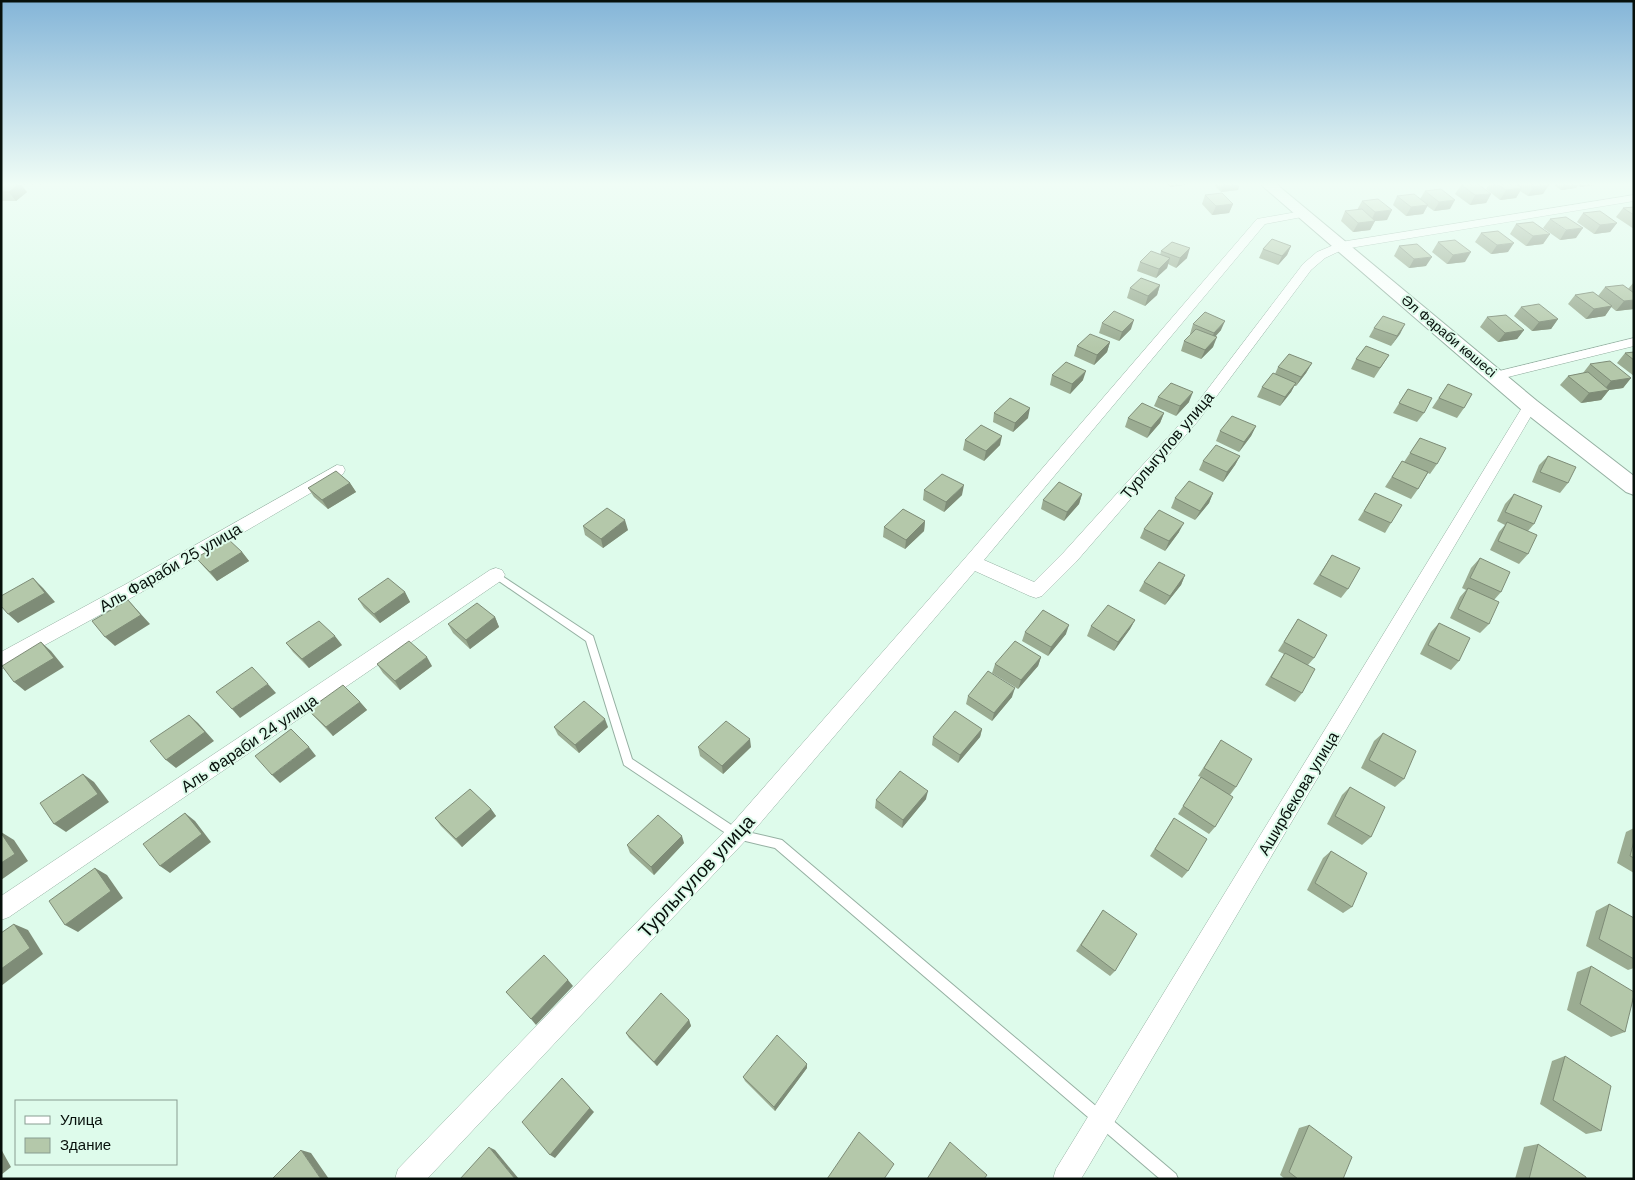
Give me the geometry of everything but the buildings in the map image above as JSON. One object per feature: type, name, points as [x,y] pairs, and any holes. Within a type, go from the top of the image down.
[{"type":"street","name":"Турлыгулов улица","points":[[408,1179],[737,834],[972,562],[1247,238]]},
{"type":"street","name":"Әл Фараби көшесі","points":[[1331,238],[1530,406],[1634,487]]},
{"type":"street","points":[[1341,246],[1389,238]]},
{"type":"street","name":"Турлыгулов улица","points":[[972,562],[1036,591],[1070,558],[1192,418],[1307,267],[1321,255],[1341,246]]},
{"type":"street","points":[[1496,376],[1634,342]]},
{"type":"street","name":"Аширбекова улица","points":[[1066,1179],[1530,406]]},
{"type":"street","name":"Аль Фараби 25 улица","points":[[1,661],[134,588],[337,470]]},
{"type":"street","name":"Аль Фараби 24 улица","points":[[1,909],[496,575]]},
{"type":"lane","points":[[496,575],[590,639],[628,762],[737,834],[778,844],[1171,1179]]}]
